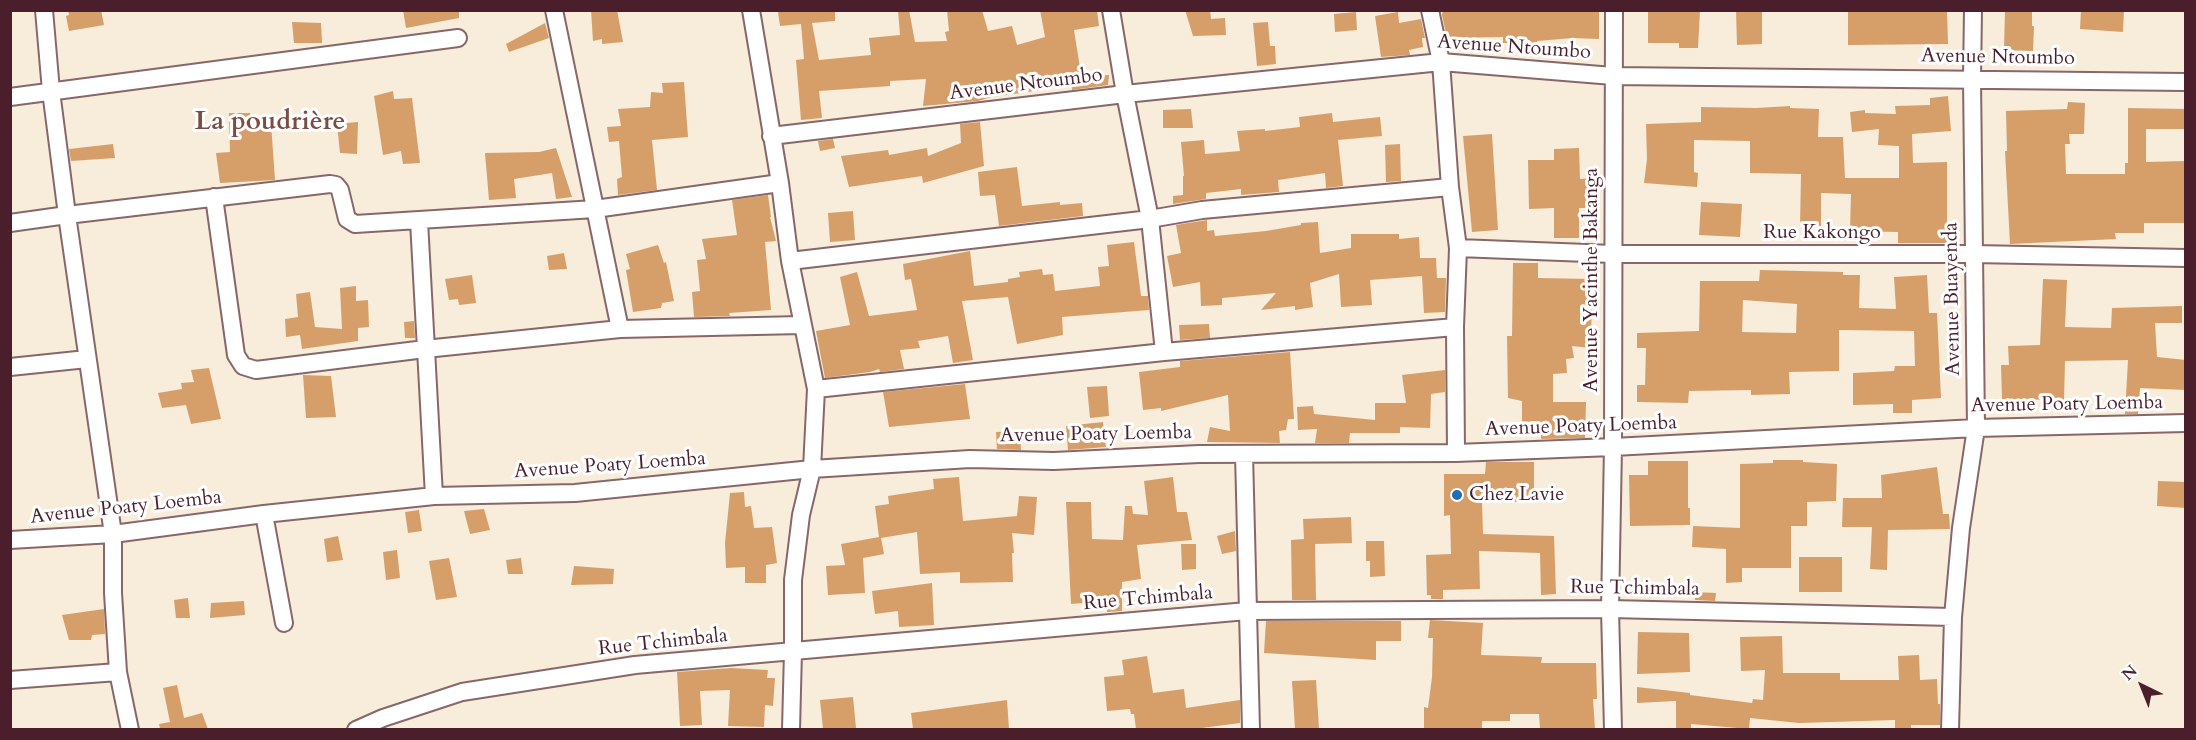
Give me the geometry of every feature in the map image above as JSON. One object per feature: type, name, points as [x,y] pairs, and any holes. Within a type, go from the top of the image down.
[{"type":"street","points":[[44,10],[51,91],[67,214],[113,534],[113,593],[118,672],[130,729]]},
{"type":"street","points":[[554,10],[620,329]]},
{"type":"street","points":[[751,10],[780,183],[790,261],[816,389],[812,469],[801,515],[793,580],[791,729]]},
{"type":"street","points":[[1111,10],[1150,219],[1164,352]]},
{"type":"street","points":[[1430,10],[1441,62],[1449,187],[1458,248],[1455,327],[1456,453]]},
{"type":"street","name":"Avenue Yacinthe Bakanga","points":[[1613,729],[1610,609],[1613,447],[1614,10]]},
{"type":"street","name":"Avenue Buayenda","points":[[1950,729],[1953,617],[1962,528],[1976,428],[1973,10]]},
{"type":"street","points":[[10,97],[458,38]]},
{"type":"street","name":"Avenue Ntoumbo","points":[[771,136],[1125,94],[1441,62],[1613,76],[2186,82]]},
{"type":"street","points":[[10,223],[67,214],[330,184],[336,185],[340,190],[346,219],[350,222],[419,221],[595,209],[780,183]]},
{"type":"street","points":[[790,261],[1150,219],[1202,210],[1449,187]]},
{"type":"street","points":[[214,197],[236,355],[243,366],[256,370],[425,349],[620,329],[802,324]]},
{"type":"street","points":[[419,221],[434,496]]},
{"type":"street","name":"Rue Kakongo","points":[[1458,248],[1613,254],[1973,254],[2186,258]]},
{"type":"street","points":[[816,389],[1164,352],[1455,327]]},
{"type":"street","points":[[10,367],[87,359]]},
{"type":"street","name":"Avenue Poaty Loemba","points":[[10,540],[113,534],[264,514],[434,496],[575,493],[812,469],[970,459],[1054,460],[1244,454],[1456,453],[1976,428],[2186,423]]},
{"type":"street","points":[[1244,454],[1251,729]]},
{"type":"street","points":[[264,514],[284,623]]},
{"type":"street","name":"Rue Tchimbala","points":[[356,729],[462,692],[635,665],[1247,611],[1610,609],[1953,617]]},
{"type":"street","points":[[10,680],[118,672]]},
{"type":"building","points":[[68,10],[101,10],[104,25],[69,31],[66,16],[69,15]]},
{"type":"building","points":[[403,10],[459,10],[459,18],[406,28]]},
{"type":"building","points":[[591,10],[617,10],[623,42],[602,44],[602,39],[593,41]]},
{"type":"building","points":[[835,10],[835,21],[812,23],[819,60],[871,55],[869,38],[900,35],[898,10],[909,10],[915,42],[947,41],[945,32],[949,31],[947,10],[982,10],[988,31],[1012,26],[1017,45],[1045,37],[1040,10],[1097,10],[1099,26],[1074,30],[1081,74],[1041,81],[1042,90],[978,101],[923,106],[926,79],[890,81],[890,86],[819,91],[822,118],[801,120],[796,60],[804,59],[801,24],[780,26],[778,12]]},
{"type":"building","points":[[1185,10],[1210,10],[1211,19],[1225,18],[1226,35],[1193,36]]},
{"type":"building","points":[[1443,10],[1599,10],[1599,39],[1573,38],[1537,41],[1537,43],[1503,43],[1503,37],[1447,38]]},
{"type":"building","points":[[1648,10],[1700,10],[1698,48],[1679,48],[1679,43],[1648,43]]},
{"type":"building","points":[[1736,10],[1762,10],[1762,44],[1737,45]]},
{"type":"building","points":[[1848,10],[1947,10],[1948,44],[1848,45]]},
{"type":"building","points":[[2005,10],[2032,10],[2033,51],[2004,50]]},
{"type":"building","points":[[2081,10],[2124,10],[2123,32],[2080,29]]},
{"type":"building","points":[[1356,12],[1357,30],[1335,32],[1334,14]]},
{"type":"building","points":[[1398,12],[1399,23],[1421,19],[1425,38],[1422,38],[1423,47],[1409,50],[1410,55],[1381,57],[1375,16]]},
{"type":"building","points":[[292,22],[321,23],[322,43],[294,43]]},
{"type":"building","points":[[1268,22],[1270,46],[1275,46],[1276,64],[1257,66],[1253,23]]},
{"type":"building","points":[[545,23],[549,38],[509,52],[506,44]]},
{"type":"building","points":[[1109,75],[1108,85],[1072,90],[1071,77]]},
{"type":"building","points":[[684,82],[688,137],[652,140],[657,190],[618,195],[617,179],[622,177],[619,141],[609,142],[607,127],[621,126],[618,109],[650,107],[651,92],[663,93],[662,83]]},
{"type":"building","points":[[393,91],[394,99],[412,98],[420,163],[403,164],[401,151],[383,155],[374,96]]},
{"type":"building","points":[[1948,96],[1951,131],[1912,134],[1913,163],[1947,162],[1947,243],[1898,243],[1898,232],[1850,231],[1851,194],[1821,193],[1821,226],[1800,226],[1801,174],[1750,173],[1750,141],[1694,140],[1694,172],[1698,173],[1697,187],[1644,183],[1647,159],[1646,124],[1701,122],[1701,107],[1790,106],[1790,108],[1819,109],[1818,137],[1843,137],[1845,178],[1899,178],[1899,146],[1878,145],[1879,129],[1852,132],[1850,112],[1865,110],[1865,113],[1896,114],[1895,106],[1930,105],[1930,98]]},
{"type":"building","points":[[2068,102],[2085,103],[2084,134],[2069,134],[2070,144],[2065,144],[2066,174],[2125,174],[2125,163],[2128,163],[2128,108],[2186,109],[2186,129],[2146,129],[2146,162],[2186,161],[2185,223],[2144,223],[2144,233],[2115,233],[2116,239],[2010,244],[2005,151],[2007,151],[2006,111],[2067,109]]},
{"type":"building","points":[[1191,109],[1193,128],[1163,128],[1163,110]]},
{"type":"building","points":[[229,113],[250,113],[251,125],[271,123],[275,180],[220,183],[216,153],[230,152]]},
{"type":"building","points":[[1332,113],[1333,122],[1380,117],[1382,136],[1338,140],[1343,186],[1326,188],[1325,173],[1278,180],[1279,192],[1241,195],[1241,189],[1206,193],[1206,199],[1173,204],[1173,196],[1183,195],[1181,142],[1204,140],[1205,154],[1240,151],[1237,131],[1300,127],[1299,117]]},
{"type":"building","points":[[358,122],[357,154],[340,153],[337,124]]},
{"type":"building","points":[[980,122],[984,166],[923,183],[922,176],[849,187],[841,156],[888,150],[889,155],[927,148],[928,156],[961,143],[960,124]]},
{"type":"building","points":[[1492,134],[1498,230],[1472,232],[1463,136]]},
{"type":"building","points":[[833,139],[835,148],[820,151],[818,141]]},
{"type":"building","points":[[113,144],[115,158],[71,161],[69,149]]},
{"type":"building","points":[[1400,144],[1401,181],[1386,182],[1385,145]]},
{"type":"building","points":[[556,148],[572,197],[556,199],[552,173],[514,179],[516,198],[489,200],[485,153],[539,152]]},
{"type":"building","points":[[1579,148],[1580,179],[1596,178],[1596,208],[1579,208],[1579,238],[1554,238],[1554,208],[1529,209],[1528,160],[1554,160],[1554,149]]},
{"type":"building","points":[[1017,167],[1022,206],[1060,202],[1060,205],[1082,203],[1083,216],[999,226],[995,195],[980,196],[978,172]]},
{"type":"building","points":[[768,195],[776,241],[765,242],[771,310],[729,313],[730,316],[694,317],[692,292],[700,291],[697,260],[706,259],[702,239],[737,235],[732,200]]},
{"type":"building","points":[[1701,202],[1742,204],[1740,237],[1699,235]]},
{"type":"building","points":[[853,211],[855,240],[830,242],[828,213]]},
{"type":"building","points":[[1207,220],[1207,231],[1214,230],[1215,236],[1266,231],[1301,225],[1301,223],[1318,222],[1320,253],[1351,248],[1351,234],[1399,234],[1399,239],[1419,237],[1420,258],[1436,258],[1437,278],[1446,278],[1445,312],[1424,313],[1422,276],[1370,280],[1372,305],[1341,307],[1339,274],[1310,283],[1313,307],[1295,310],[1295,306],[1261,310],[1276,293],[1222,298],[1222,305],[1201,306],[1200,282],[1173,287],[1167,256],[1181,253],[1176,225]]},
{"type":"building","points":[[1134,242],[1141,296],[1148,296],[1149,310],[1062,317],[1063,335],[1017,344],[1008,297],[962,301],[973,360],[953,363],[948,336],[918,341],[920,348],[900,350],[904,369],[880,372],[879,369],[825,378],[816,331],[850,325],[840,277],[857,272],[869,316],[917,310],[911,279],[905,280],[903,264],[970,251],[974,286],[1008,282],[1008,279],[1020,277],[1019,272],[1042,269],[1043,275],[1053,274],[1055,291],[1100,286],[1098,267],[1109,266],[1107,245]]},
{"type":"building","points":[[658,245],[664,263],[666,262],[674,301],[662,303],[661,308],[633,312],[626,270],[630,269],[626,254]]},
{"type":"building","points":[[564,253],[567,269],[549,270],[547,256]]},
{"type":"building","points":[[1513,263],[1538,263],[1538,278],[1592,279],[1591,348],[1572,346],[1574,358],[1566,359],[1567,373],[1553,374],[1553,402],[1586,402],[1585,438],[1541,439],[1539,421],[1522,422],[1522,401],[1508,398],[1507,336],[1512,336]]},
{"type":"building","points":[[1760,270],[1843,272],[1843,275],[1860,275],[1859,308],[1896,309],[1894,277],[1927,275],[1929,313],[1937,313],[1941,398],[1912,400],[1912,413],[1893,413],[1893,404],[1853,405],[1853,373],[1894,371],[1895,366],[1915,366],[1914,331],[1839,330],[1839,371],[1789,372],[1790,394],[1751,395],[1751,390],[1689,391],[1688,403],[1637,402],[1637,385],[1645,385],[1646,348],[1637,348],[1637,333],[1699,331],[1700,281],[1759,281]],"holes":[[[1743,300],[1797,304],[1796,333],[1742,332]]]},
{"type":"building","points":[[472,275],[476,303],[459,305],[458,299],[449,300],[445,279]]},
{"type":"building","points":[[2043,279],[2067,280],[2065,327],[2111,328],[2112,308],[2182,306],[2182,323],[2155,323],[2157,357],[2186,360],[2186,390],[2140,388],[2138,414],[2125,414],[2128,360],[2065,361],[2064,400],[2002,399],[2001,365],[2009,365],[2008,346],[2040,345]]},
{"type":"building","points":[[356,286],[356,301],[368,300],[369,327],[358,328],[358,341],[302,349],[300,335],[286,337],[285,319],[298,317],[296,294],[310,292],[315,327],[342,329],[340,288]]},
{"type":"building","points":[[414,321],[415,338],[405,338],[404,322]]},
{"type":"building","points":[[1209,324],[1210,338],[1180,340],[1179,325]]},
{"type":"building","points":[[1290,352],[1294,419],[1288,419],[1286,430],[1279,431],[1280,443],[1207,442],[1210,427],[1230,431],[1228,395],[1161,411],[1161,408],[1143,410],[1139,372],[1180,367],[1180,361]]},
{"type":"building","points":[[209,368],[221,419],[191,424],[186,405],[162,408],[158,393],[182,389],[181,383],[194,382],[191,370]]},
{"type":"building","points":[[1445,370],[1445,392],[1431,394],[1430,428],[1400,427],[1400,433],[1350,433],[1349,443],[1315,443],[1317,429],[1298,430],[1297,407],[1313,406],[1314,414],[1375,420],[1375,403],[1406,403],[1402,375]]},
{"type":"building","points":[[303,375],[331,376],[336,417],[306,418]]},
{"type":"building","points":[[965,384],[970,419],[889,427],[883,392]]},
{"type":"building","points":[[1107,386],[1109,416],[1090,418],[1087,387]]},
{"type":"building","points":[[1103,422],[1106,447],[1068,450],[1066,426]]},
{"type":"building","points":[[1020,431],[1021,450],[997,449],[996,432]]},
{"type":"building","points":[[1773,460],[1803,460],[1803,462],[1837,464],[1836,501],[1807,502],[1807,526],[1791,526],[1791,568],[1742,568],[1742,582],[1726,583],[1726,549],[1692,547],[1693,526],[1740,528],[1740,464],[1773,463]]},
{"type":"building","points":[[1648,461],[1688,461],[1690,525],[1630,526],[1629,475],[1648,475]]},
{"type":"building","points":[[1486,462],[1534,462],[1534,502],[1482,502],[1483,534],[1554,536],[1556,594],[1541,595],[1540,553],[1479,551],[1480,589],[1443,590],[1443,599],[1431,599],[1431,595],[1427,595],[1426,555],[1451,554],[1450,515],[1444,516],[1444,474],[1485,474]]},
{"type":"building","points":[[1937,467],[1943,514],[1949,514],[1950,529],[1888,530],[1887,570],[1870,569],[1872,527],[1842,527],[1843,498],[1882,498],[1881,475]]},
{"type":"building","points":[[959,477],[963,521],[1017,516],[1019,496],[1037,497],[1034,535],[1012,533],[1013,582],[960,583],[960,572],[920,574],[917,532],[881,538],[884,554],[863,558],[865,593],[828,595],[826,566],[845,565],[841,544],[879,537],[875,506],[889,504],[888,496],[934,489],[933,479]]},
{"type":"building","points":[[1173,477],[1177,512],[1187,512],[1192,540],[1137,545],[1141,579],[1122,582],[1122,611],[1107,612],[1107,601],[1071,604],[1066,502],[1091,502],[1092,539],[1123,540],[1125,506],[1132,506],[1133,514],[1148,515],[1144,481]]},
{"type":"building","points":[[2158,481],[2186,482],[2186,508],[2157,506]]},
{"type":"building","points":[[744,492],[745,507],[751,506],[754,528],[772,527],[777,563],[766,565],[766,583],[745,583],[745,567],[726,568],[725,543],[730,493]]},
{"type":"building","points":[[484,509],[490,530],[470,534],[464,511]]},
{"type":"building","points":[[419,510],[422,531],[408,533],[405,512]]},
{"type":"building","points":[[1351,517],[1352,543],[1315,544],[1316,600],[1292,600],[1291,540],[1304,539],[1303,519]]},
{"type":"building","points":[[1235,531],[1236,551],[1222,554],[1217,536]]},
{"type":"building","points":[[338,536],[343,560],[327,562],[324,539]]},
{"type":"building","points":[[1366,541],[1384,541],[1385,576],[1370,577],[1370,561],[1366,561]]},
{"type":"building","points":[[1181,544],[1196,544],[1196,569],[1182,570]]},
{"type":"building","points":[[397,550],[400,578],[386,580],[383,552]]},
{"type":"building","points":[[1799,557],[1842,557],[1842,592],[1799,592]]},
{"type":"building","points":[[449,558],[457,597],[436,600],[429,561]]},
{"type":"building","points":[[521,558],[523,574],[508,574],[506,560]]},
{"type":"building","points":[[574,566],[614,569],[613,584],[571,585]]},
{"type":"building","points":[[932,583],[934,625],[899,627],[898,611],[875,614],[872,591]]},
{"type":"building","points":[[1695,592],[1716,593],[1715,601],[1695,600]]},
{"type":"building","points":[[188,598],[190,618],[176,618],[174,600]]},
{"type":"building","points":[[244,601],[245,615],[210,618],[211,603]]},
{"type":"building","points":[[104,609],[105,634],[92,635],[91,640],[69,640],[62,615]]},
{"type":"building","points":[[1430,620],[1483,623],[1481,655],[1542,657],[1541,663],[1596,663],[1597,699],[1593,699],[1595,729],[1540,729],[1539,714],[1510,714],[1510,721],[1482,721],[1482,729],[1424,728],[1424,707],[1428,708],[1432,677],[1433,638],[1428,638]]},
{"type":"building","points":[[1266,621],[1401,621],[1401,641],[1376,641],[1376,660],[1264,653]]},
{"type":"building","points":[[1638,632],[1689,633],[1690,672],[1637,674]]},
{"type":"building","points":[[1782,636],[1783,673],[1840,673],[1840,680],[1899,680],[1898,656],[1919,655],[1920,680],[1937,679],[1940,725],[1911,725],[1911,729],[1895,729],[1895,720],[1799,723],[1750,718],[1749,729],[1691,724],[1691,729],[1676,729],[1676,701],[1637,703],[1637,687],[1752,703],[1753,699],[1763,700],[1765,670],[1741,671],[1740,637]]},
{"type":"building","points":[[1147,656],[1153,693],[1184,689],[1186,708],[1240,700],[1240,723],[1194,729],[1136,729],[1134,714],[1131,714],[1130,709],[1107,711],[1104,677],[1124,675],[1122,660]]},
{"type":"building","points":[[731,668],[768,670],[767,678],[775,678],[773,706],[765,705],[764,727],[728,726],[730,690],[700,691],[702,725],[680,726],[677,672]]},
{"type":"building","points":[[1316,680],[1319,729],[1295,729],[1292,681]]},
{"type":"building","points":[[177,685],[184,718],[202,713],[208,729],[160,729],[159,724],[170,722],[163,688]]},
{"type":"building","points":[[853,697],[856,728],[823,729],[820,700]]},
{"type":"building","points":[[1007,700],[1009,729],[913,729],[911,713]]},
{"type":"place","name":"Chez Lavie","points":[[1457,495]]},
{"type":"district","name":"La poudrière","points":[[270,123]]}]
